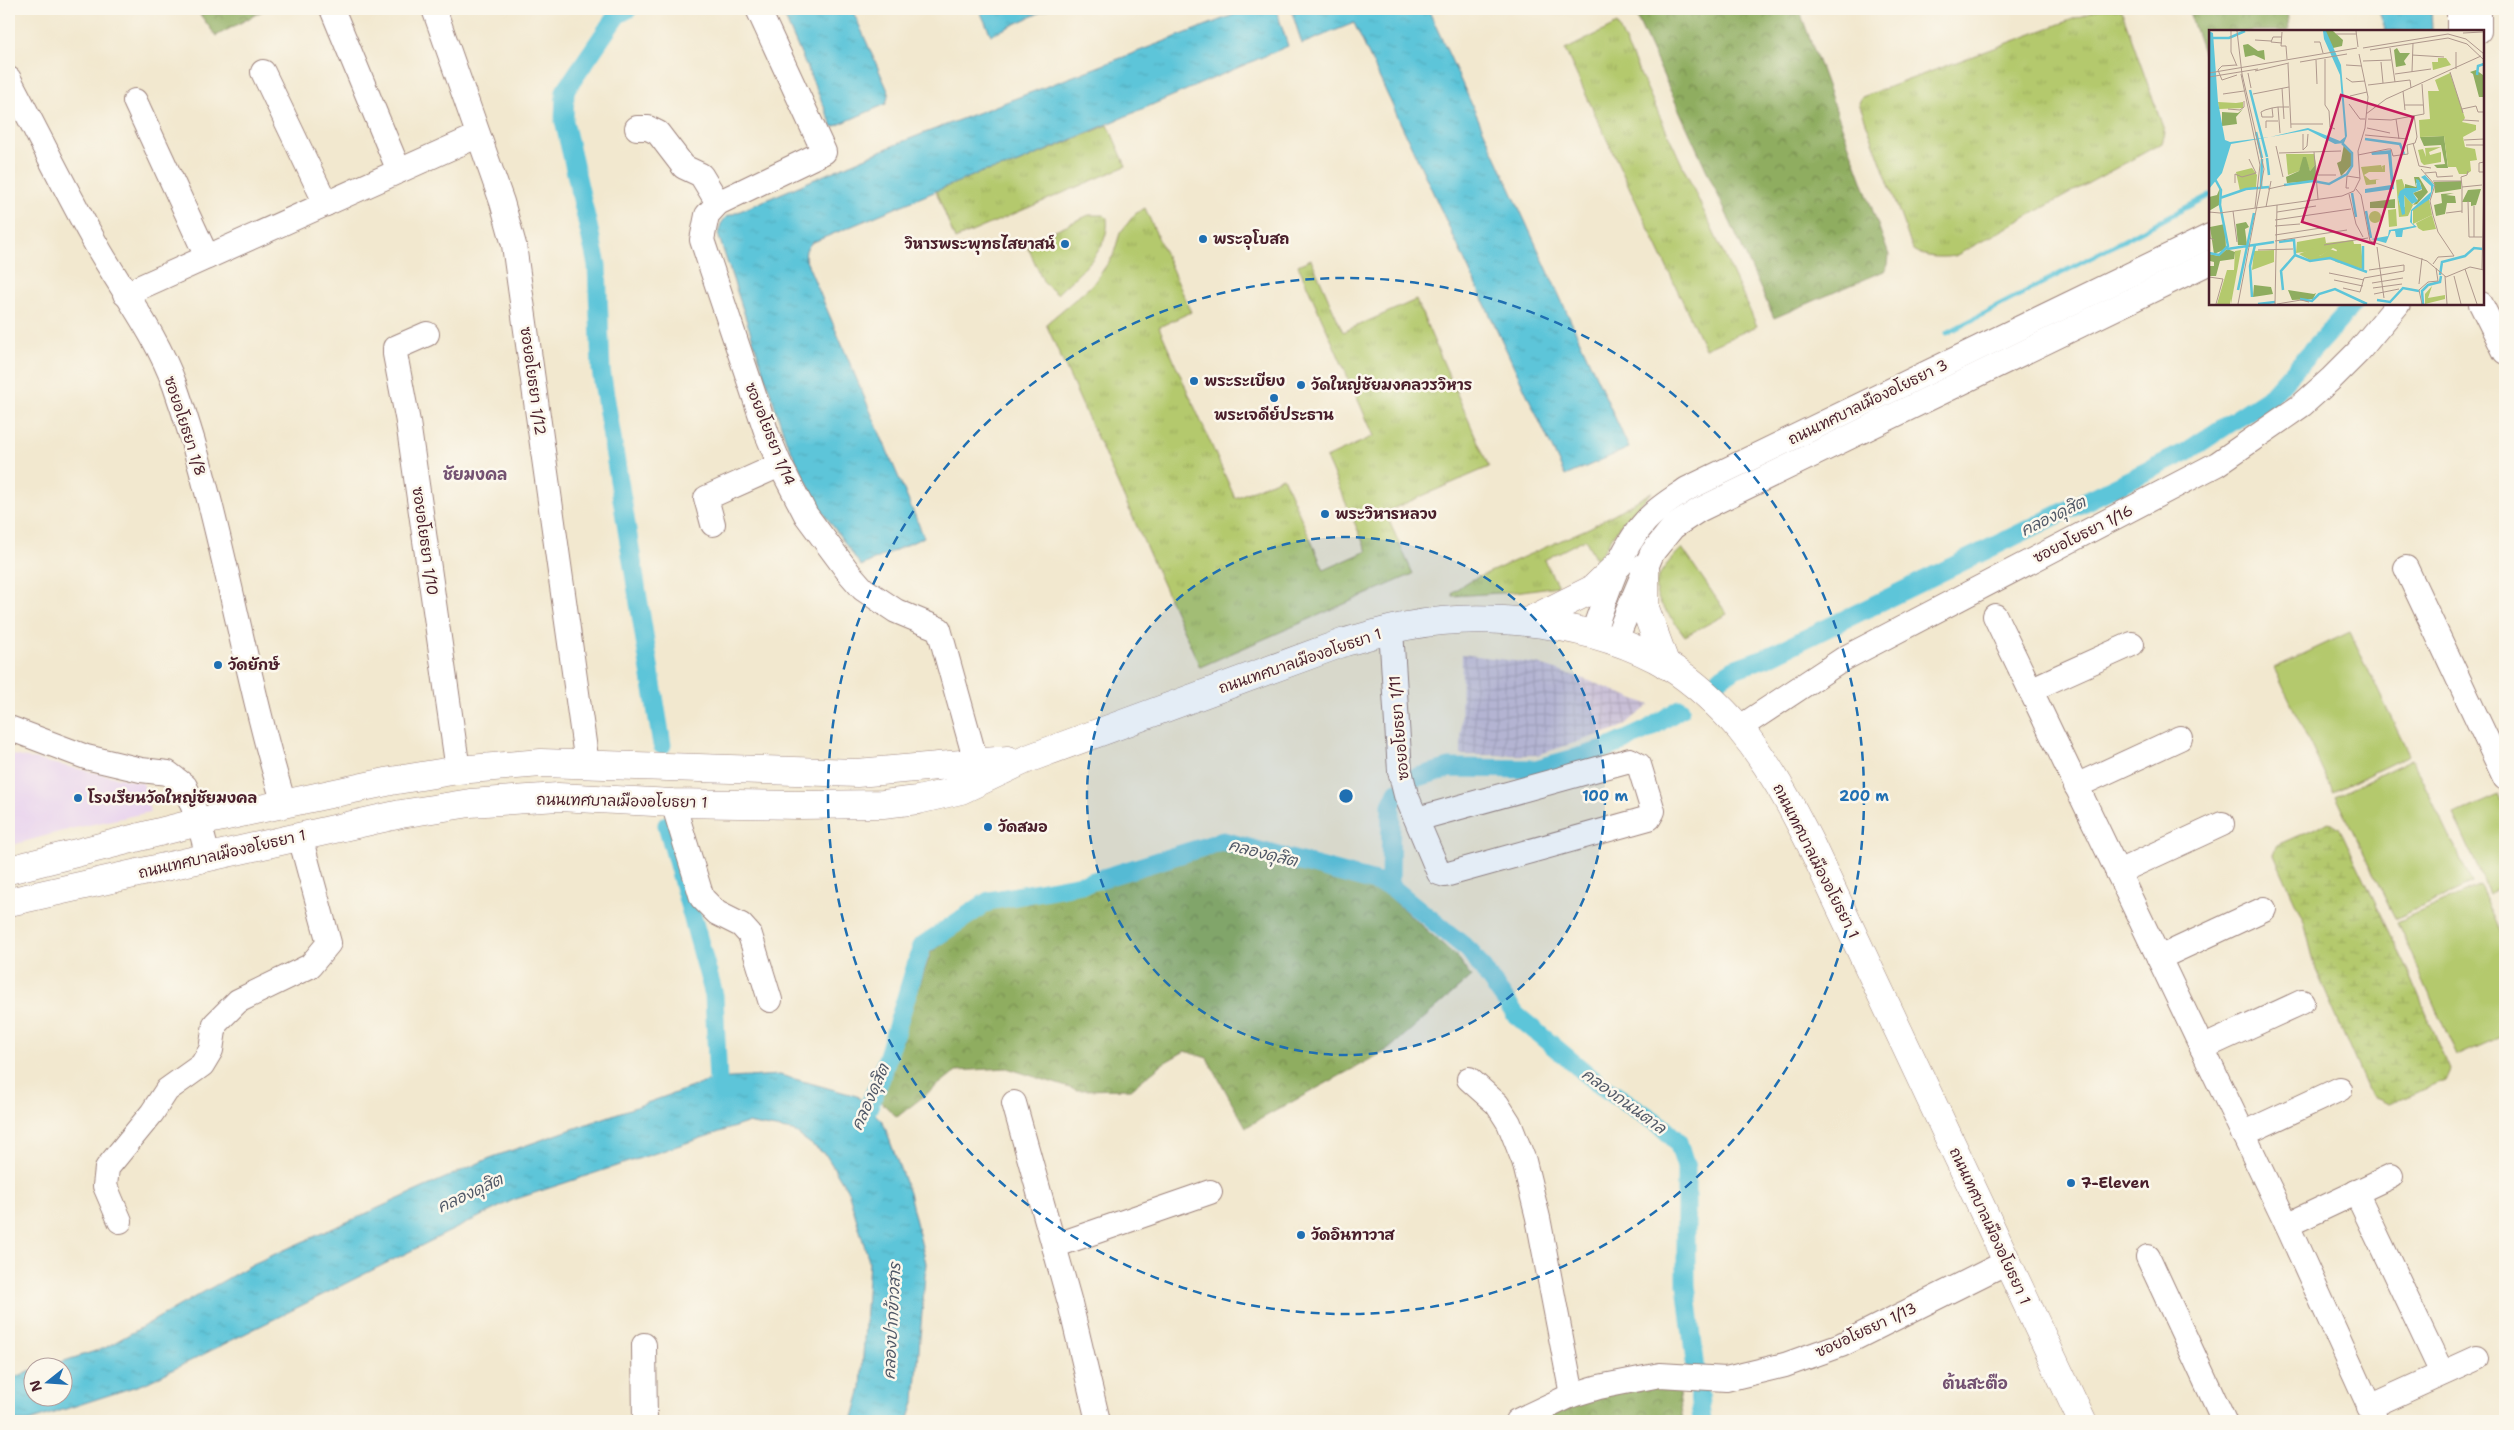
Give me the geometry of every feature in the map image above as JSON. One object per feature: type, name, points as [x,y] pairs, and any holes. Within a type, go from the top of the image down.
[{"type":"main road","points":[[1527,622],[1593,589],[1632,566],[1666,665]]},
{"type":"main road","name":"ถนนเทศบาลเมืองอโยธยา 1","points":[[9,870],[200,822],[391,781],[458,770],[541,763],[857,773],[978,772],[1027,759],[1336,646],[1408,626],[1466,620],[1527,622],[1603,639],[1666,665],[1708,697],[1739,728],[1775,779],[1812,845],[2082,1421]]},
{"type":"main road","name":"ถนนเทศบาลเมืองอโยธยา 1","points":[[9,902],[401,814],[470,804],[558,797],[673,803],[883,804],[941,796],[978,772]]},
{"type":"street","points":[[332,9],[399,171]]},
{"type":"street","name":"ซอยอโยธยา 1/12","points":[[434,9],[477,136],[502,202],[514,245],[587,764]]},
{"type":"street","points":[[637,128],[648,128],[658,134],[684,167],[701,175],[718,202],[824,152],[758,9]]},
{"type":"street","points":[[2459,9],[2459,30]]},
{"type":"street","points":[[2479,9],[2479,30]]},
{"type":"street","points":[[263,72],[326,204]]},
{"type":"street","name":"ซอยอโยธยา 1/8","points":[[9,79],[92,239],[156,344],[174,385],[225,565],[263,735],[284,804]]},
{"type":"street","points":[[135,102],[207,257]]},
{"type":"street","points":[[125,294],[477,136]]},
{"type":"street","name":"ซอยอโยธยา 1/14","points":[[718,202],[707,215],[702,240],[758,408],[780,465],[806,515],[848,573],[863,589],[896,611],[940,630],[978,772]]},
{"type":"street","name":"ถนนเทศบาลเมืองอโยธยา 3","points":[[1603,639],[1632,566],[1632,539],[1655,512],[1687,489],[2209,236]]},
{"type":"street","name":"ถนนเทศบาลเมืองอโยธยา 3","points":[[1632,566],[1652,553],[1673,528],[1699,510],[2209,262]]},
{"type":"street","name":"ซอยอโยธยา 1/16","points":[[1739,728],[1845,658],[2217,464],[2302,405],[2358,352],[2397,305]]},
{"type":"street","points":[[2482,305],[2505,352]]},
{"type":"street","name":"ซอยอโยธยา 1/10","points":[[427,334],[395,348],[394,354],[409,432],[458,770]]},
{"type":"street","points":[[713,524],[706,498],[780,465]]},
{"type":"street","points":[[2406,568],[2505,778]]},
{"type":"street","points":[[1995,616],[2287,1225],[2372,1414],[2442,1373],[2476,1358]]},
{"type":"street","name":"ซอยอโยธยา 1/11","points":[[1391,630],[1400,770],[1406,795],[1439,873],[1446,876],[1649,818],[1653,811],[1639,765],[1630,760],[1417,818]]},
{"type":"street","points":[[2030,690],[2132,644]]},
{"type":"street","points":[[9,728],[86,757],[141,770],[168,773],[184,786],[200,822],[208,857]]},
{"type":"street","points":[[2076,786],[2180,738]]},
{"type":"street","points":[[673,803],[702,898],[717,913],[742,925],[750,935],[770,1000]]},
{"type":"street","points":[[2118,872],[2222,824]]},
{"type":"street","points":[[120,1221],[105,1186],[107,1168],[152,1113],[167,1090],[202,1065],[211,1050],[215,1024],[238,1000],[310,966],[329,943],[300,837]]},
{"type":"street","points":[[2159,958],[2264,909]]},
{"type":"street","points":[[2202,1048],[2302,1002]]},
{"type":"street","points":[[1469,1079],[1497,1104],[1509,1123],[1521,1154],[1538,1218],[1572,1395]]},
{"type":"street","points":[[2243,1134],[2340,1089]]},
{"type":"street","points":[[1014,1103],[1054,1246],[1098,1421]]},
{"type":"street","points":[[2287,1225],[2391,1176]]},
{"type":"street","points":[[1054,1246],[1210,1192]]},
{"type":"street","points":[[2356,1192],[2442,1373]]},
{"type":"street","points":[[2148,1257],[2224,1421]]},
{"type":"street","name":"ซอยอโยธยา 1/13","points":[[1517,1421],[1572,1395],[1599,1387],[1660,1375],[1680,1375],[1726,1380],[1757,1373],[1840,1345],[2007,1262]]},
{"type":"street","points":[[644,1345],[645,1421]]},
{"type":"shaded area","points":[[1462,654],[1537,664],[1587,680],[1650,705],[1620,728],[1537,755],[1461,755]]},
{"type":"shaded area","name":"โรงเรียนวัดใหญ่ชัยมงคล","points":[[9,754],[143,783],[150,812],[70,829],[9,846]]},
{"type":"green space","points":[[196,9],[266,9],[216,36]]},
{"type":"green space","points":[[1633,9],[1799,9],[1889,255],[1888,265],[1884,271],[1774,318]]},
{"type":"green space","points":[[2100,9],[2121,9],[2165,133],[2162,143],[1955,256],[1933,257],[1922,255],[1913,250],[1859,103],[1862,97]]},
{"type":"green space","points":[[2188,9],[2287,9],[2289,30],[2209,30],[2209,69]]},
{"type":"green space","points":[[1617,24],[1757,326],[1705,349],[1565,50]]},
{"type":"green space","points":[[1108,125],[1126,166],[955,239],[936,191],[982,172],[1013,165]]},
{"type":"green space","points":[[1145,208],[1191,312],[1159,327],[1235,498],[1283,477],[1324,570],[1367,551],[1326,458],[1374,436],[1298,265],[1311,259],[1343,332],[1416,300],[1489,467],[1385,512],[1413,574],[1200,667],[1046,324],[1093,284],[1113,256],[1120,233],[1135,214]]},
{"type":"green space","points":[[1089,215],[1104,215],[1107,218],[1107,230],[1104,240],[1091,260],[1057,294],[1044,283],[1026,243]]},
{"type":"green space","points":[[1652,492],[1620,525],[1597,561],[1585,539],[1544,560],[1558,586],[1515,592],[1453,596],[1452,593],[1465,583],[1591,527]]},
{"type":"green space","points":[[1682,548],[1727,614],[1685,636],[1659,601],[1656,592],[1656,583],[1660,574]]},
{"type":"green space","points":[[2350,632],[2409,755],[2333,792],[2274,668]]},
{"type":"green space","points":[[2412,759],[2472,883],[2395,919],[2336,796]]},
{"type":"green space","points":[[2499,795],[2505,808],[2505,885],[2489,893],[2454,815]]},
{"type":"green space","points":[[2329,822],[2340,829],[2408,970],[2450,1070],[2445,1081],[2388,1104],[2371,1097],[2316,970],[2304,922],[2274,855],[2277,845]]},
{"type":"green space","points":[[1222,848],[1386,894],[1457,957],[1471,977],[1389,1049],[1246,1127],[1207,1058],[1185,1051],[1162,1064],[1131,1089],[1076,1090],[1007,1068],[956,1071],[897,1117],[880,1101],[931,952],[991,907],[1086,889]]},
{"type":"green space","points":[[2480,885],[2505,942],[2505,1035],[2457,1056],[2397,922]]},
{"type":"green space","points":[[1677,1380],[1683,1421],[1527,1421],[1572,1399]]},
{"type":"water","points":[[781,9],[852,9],[889,93],[886,104],[833,127]]},
{"type":"water","points":[[979,9],[1048,9],[991,35]]},
{"type":"water","points":[[1249,9],[1276,9],[1288,46],[1013,165],[982,172],[811,243],[806,250],[805,258],[924,537],[861,566],[818,505],[786,440],[718,234],[721,224],[726,217],[904,141]]},
{"type":"water","points":[[1291,9],[1428,9],[1629,448],[1565,476],[1354,23],[1302,44]]},
{"type":"water","points":[[2378,9],[2431,9],[2432,30],[2386,30]]},
{"type":"water","name":"คลองปากข้าวสาร","points":[[780,1075],[857,1096],[883,1122],[909,1193],[926,1263],[915,1400],[908,1421],[852,1421],[861,1388],[869,1261],[848,1191],[826,1155],[793,1131],[747,1123],[513,1200],[146,1383],[72,1407],[72,1358],[105,1348],[253,1264],[490,1158],[715,1079]]},
{"type":"water","points":[[22,1374],[22,1408],[69,1408],[29,1421],[9,1421],[9,1379]]},
{"type":"waterway","points":[[628,9],[617,15],[565,91],[564,121],[597,265],[601,370],[662,745]]},
{"type":"waterway","points":[[1947,333],[2209,196]]},
{"type":"waterway","name":"คลองดุสิต","points":[[1717,680],[1734,669],[1770,656],[2186,452],[2271,396],[2353,305]]},
{"type":"waterway","name":"คลองดุสิต","points":[[1414,778],[1450,768],[1536,769],[1604,750],[1647,730],[1680,709]]},
{"type":"waterway","name":"คลองดุสิต","points":[[1390,886],[1391,805],[1397,792]]},
{"type":"waterway","points":[[667,825],[714,995],[719,1105]]},
{"type":"waterway","name":"คลองดุสิต","points":[[858,1131],[881,1078],[922,946],[989,901],[1087,883],[1223,841],[1390,886],[1470,951],[1516,1015],[1600,1085],[1659,1124],[1678,1142],[1686,1167],[1686,1285],[1702,1421]]},
{"type":"place","name":"พระอุโบสถ","points":[[1203,239]]},
{"type":"place","name":"วิหารพระพุทธไสยาสน์","points":[[1065,244]]},
{"type":"place","name":"พระระเบียง","points":[[1194,381]]},
{"type":"place","name":"วัดใหญ่ชัยมงคลวรวิหาร","points":[[1301,385]]},
{"type":"place","name":"พระเจดีย์ประธาน","points":[[1274,398]]},
{"type":"place","name":"พระวิหารหลวง","points":[[1325,514]]},
{"type":"place","name":"วัดยักษ์","points":[[218,665]]},
{"type":"place","name":"โรงเรียนวัดใหญ่ชัยมงคล","points":[[78,798]]},
{"type":"place","name":"วัดสมอ","points":[[988,827]]},
{"type":"place","name":"7-Eleven","points":[[2071,1183]]},
{"type":"place","name":"วัดอินทาวาส","points":[[1301,1235]]},
{"type":"district","name":"ชัยมงคล","points":[[475,474]]},
{"type":"district","name":"ต้นสะตือ","points":[[1975,1383]]},
{"type":"water label","name":"คลองถนนตาล","points":[[1624,1101]]}]
